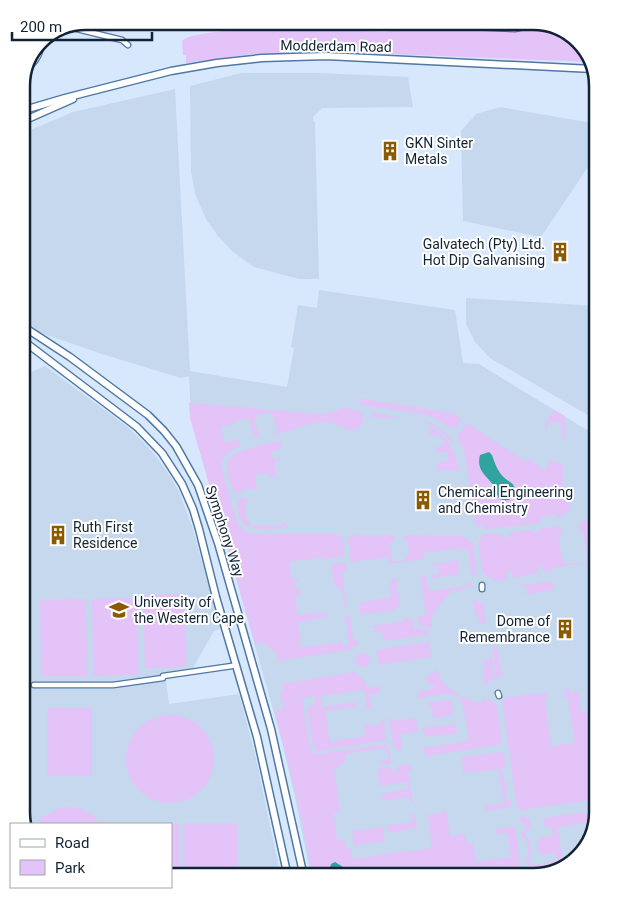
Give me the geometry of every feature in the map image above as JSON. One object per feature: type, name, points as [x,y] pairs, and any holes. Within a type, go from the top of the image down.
[{"type":"main road","name":"Modderdam Road","points":[[30,108],[171,71],[262,58],[326,56],[586,69]]},
{"type":"main road","name":"Modderdam Road","points":[[30,118],[83,94]]},
{"type":"main road","name":"Symphony Way","points":[[30,331],[70,357],[148,414],[164,431],[187,463],[198,486],[212,525],[252,664],[275,749],[302,868]]},
{"type":"main road","name":"Symphony Way","points":[[30,346],[138,426],[166,458],[187,494],[200,529],[216,597],[257,738],[286,868]]},
{"type":"street","points":[[79,30],[122,40],[128,45]]},
{"type":"street","points":[[34,685],[113,685],[232,666]]},
{"type":"shaded area","points":[[241,73],[320,73],[408,77],[413,107],[322,108],[313,117],[315,122],[319,279],[299,279],[254,267],[233,252],[218,236],[206,219],[195,194],[191,171],[190,86]]},
{"type":"shaded area","points":[[175,89],[190,371],[287,387],[294,348],[291,347],[298,305],[317,308],[319,290],[455,310],[463,363],[479,364],[589,431],[589,819],[582,840],[573,852],[561,861],[540,868],[309,868],[281,738],[191,419],[189,376],[181,378],[102,354],[35,331],[30,327],[30,130],[73,112]]},
{"type":"shaded area","points":[[500,107],[589,122],[589,165],[541,237],[463,221],[461,131],[476,114]]},
{"type":"shaded area","points":[[466,298],[589,305],[589,416],[490,358],[475,342],[466,324]]},
{"type":"shaded area","name":"University of the Western Cape","points":[[45,366],[129,428],[152,451],[179,492],[192,526],[221,629],[214,631],[193,668],[165,673],[169,704],[239,694],[255,754],[279,868],[172,868],[172,823],[31,823],[30,372]]},
{"type":"shaded area","points":[[489,452],[500,473],[516,490],[516,495],[510,499],[502,500],[498,497],[494,486],[479,465],[480,455]]},
{"type":"shaded area","points":[[335,862],[345,868],[330,868],[331,864]]},
{"type":"green space","points":[[271,30],[385,32],[394,30],[471,30],[514,32],[537,30],[554,34],[573,46],[584,62],[311,51],[252,54],[186,63],[186,55],[183,55],[182,41],[189,37],[218,32]]},
{"type":"green space","points":[[358,398],[451,412],[462,419],[456,427],[450,428],[439,420],[424,414],[361,405]]},
{"type":"green space","points":[[189,403],[321,414],[340,410],[341,408],[357,410],[363,414],[364,417],[361,425],[352,430],[329,422],[321,422],[273,436],[273,434],[277,433],[277,430],[272,413],[268,412],[257,415],[254,418],[259,436],[255,438],[249,419],[237,420],[237,422],[220,428],[225,443],[237,439],[240,447],[227,454],[223,459],[221,467],[237,522],[243,530],[253,534],[336,534],[342,537],[344,556],[323,560],[322,557],[289,562],[292,579],[299,578],[299,580],[294,581],[295,589],[300,588],[301,594],[295,595],[298,615],[326,612],[327,616],[298,623],[301,641],[299,642],[300,648],[342,642],[343,646],[347,645],[347,642],[349,642],[345,616],[349,615],[353,639],[357,640],[358,645],[350,650],[278,661],[277,654],[269,646],[267,647],[266,643],[255,644],[190,418]]},
{"type":"green space","points":[[554,410],[565,416],[563,419],[566,421],[565,439],[563,439],[564,436],[562,435],[562,422],[548,423],[548,430],[545,427]]},
{"type":"green space","points":[[372,413],[429,422],[442,429],[453,441],[453,444],[444,433],[432,425],[415,420],[370,417]]},
{"type":"green space","points":[[467,423],[526,462],[528,459],[545,470],[551,460],[563,463],[563,485],[571,503],[568,512],[557,518],[556,514],[540,517],[541,523],[483,529],[485,524],[483,523],[479,528],[475,522],[465,454],[457,436]]},
{"type":"green space","points":[[429,426],[441,434],[449,444],[459,470],[438,470],[438,462],[448,462],[448,452],[436,452],[436,447],[443,446],[443,438],[439,438],[439,435],[429,435]]},
{"type":"green space","points":[[277,441],[280,442],[282,448],[271,452],[273,459],[280,457],[280,461],[275,461],[275,477],[270,477],[269,474],[256,474],[256,487],[259,487],[259,489],[242,489],[241,493],[234,492],[227,469],[227,462],[230,458],[249,448]]},
{"type":"green space","points":[[240,498],[249,499],[246,502],[246,519],[249,520],[250,526],[282,526],[282,522],[285,522],[286,527],[264,529],[246,526],[239,513],[237,500]]},
{"type":"green space","points":[[589,519],[589,562],[551,568],[551,571],[544,572],[542,566],[538,566],[538,573],[513,578],[511,570],[507,571],[508,579],[494,581],[493,578],[486,576],[486,573],[483,574],[478,541],[481,540],[483,534],[502,534],[504,538],[509,537],[509,533],[533,530],[534,533],[538,533],[539,529],[559,526],[561,527],[562,535],[558,536],[563,564],[588,561],[583,532],[580,532],[579,523]]},
{"type":"green space","points":[[353,534],[394,535],[395,541],[389,542],[392,561],[400,562],[390,564],[388,557],[351,562],[348,540]]},
{"type":"green space","points":[[404,535],[461,536],[467,538],[469,542],[473,542],[477,574],[472,575],[468,550],[462,550],[461,548],[424,553],[424,559],[402,562],[402,560],[405,560],[405,556],[409,555],[407,540],[403,540]]},
{"type":"green space","points":[[458,560],[460,574],[432,578],[432,575],[439,574],[438,567],[430,567],[430,565]]},
{"type":"green space","points":[[332,564],[346,564],[347,569],[342,572],[347,607],[345,608],[342,589],[335,587],[331,566]]},
{"type":"green space","points":[[423,574],[423,577],[426,576],[429,591],[463,587],[467,583],[472,582],[472,585],[458,592],[455,589],[443,600],[432,618],[431,628],[420,625],[417,620],[419,616],[426,616],[420,575]]},
{"type":"green space","points":[[396,578],[399,582],[396,583],[400,607],[395,607],[395,610],[361,616],[359,603],[391,597],[390,582]]},
{"type":"green space","points":[[522,581],[524,585],[553,581],[554,590],[523,595],[527,593],[526,586],[522,586]]},
{"type":"green space","points":[[184,594],[186,667],[145,668],[143,595]]},
{"type":"green space","points":[[137,598],[138,675],[93,676],[92,599]]},
{"type":"green space","points":[[86,599],[87,676],[41,676],[40,600]]},
{"type":"green space","points":[[477,600],[478,603],[483,603],[486,623],[479,624],[478,615],[475,615],[473,601]]},
{"type":"green space","points":[[404,617],[412,619],[414,628],[430,631],[430,634],[383,641],[382,632],[375,632],[374,627],[367,627],[405,621]]},
{"type":"green space","points":[[429,642],[431,657],[379,665],[376,650]]},
{"type":"green space","points":[[497,647],[502,678],[497,679],[492,648]]},
{"type":"green space","points":[[360,653],[366,653],[370,660],[366,667],[360,667],[356,663],[356,657]]},
{"type":"green space","points":[[492,658],[495,679],[489,680],[489,684],[485,685],[484,660]]},
{"type":"green space","points":[[437,670],[438,675],[446,685],[461,696],[455,697],[454,693],[418,698],[417,692],[435,688],[435,686],[427,684],[426,677]]},
{"type":"green space","points":[[354,672],[365,681],[367,688],[379,686],[380,693],[369,695],[371,708],[366,709],[364,690],[321,696],[322,707],[357,702],[357,706],[325,711],[330,742],[365,736],[364,726],[381,724],[381,720],[384,720],[386,740],[317,751],[313,747],[307,707],[316,704],[315,696],[302,698],[310,749],[313,753],[320,754],[388,745],[391,763],[380,765],[379,761],[388,760],[386,748],[345,754],[345,763],[340,764],[340,767],[334,768],[340,812],[333,813],[337,840],[344,840],[346,848],[350,848],[352,859],[432,848],[428,815],[446,811],[450,836],[465,834],[467,844],[473,843],[476,862],[511,857],[507,833],[496,834],[495,829],[515,827],[521,868],[311,868],[297,798],[274,711],[284,708],[280,693],[283,690],[282,684]]},
{"type":"green space","points":[[569,689],[570,693],[578,691],[581,712],[589,712],[589,800],[521,810],[517,807],[502,701],[507,697],[547,693],[547,699],[545,699],[551,746],[575,743],[568,698],[565,698],[564,690]]},
{"type":"green space","points":[[461,696],[481,703],[482,699],[491,700],[496,704],[502,739],[499,745],[425,756],[424,748],[468,741]]},
{"type":"green space","points":[[451,700],[453,715],[434,718],[431,706],[428,703]]},
{"type":"green space","points":[[47,708],[92,708],[92,776],[47,776]]},
{"type":"green space","points":[[170,715],[187,718],[195,722],[207,734],[211,742],[214,759],[211,776],[207,784],[195,796],[187,800],[170,803],[153,800],[145,796],[133,784],[129,776],[126,759],[129,742],[133,734],[145,722],[153,718]]},
{"type":"green space","points":[[391,717],[394,721],[416,718],[418,732],[400,734],[402,749],[394,749],[389,720]]},
{"type":"green space","points":[[456,724],[457,733],[428,737],[424,734],[423,728]]},
{"type":"green space","points":[[501,752],[504,754],[506,767],[502,769],[504,783],[508,782],[508,785],[505,786],[507,801],[511,801],[512,807],[485,811],[484,806],[504,803],[498,769],[463,773],[462,757]]},
{"type":"green space","points":[[407,764],[411,766],[412,770],[408,772],[413,803],[411,803],[409,797],[382,801],[381,794],[408,789],[407,782],[380,786],[377,771],[380,768],[391,767],[392,771],[397,770],[398,766]]},
{"type":"green space","points":[[66,807],[85,811],[93,816],[98,823],[39,823],[39,819]]},
{"type":"green space","points":[[585,812],[589,820],[588,822],[557,827],[563,860],[545,867],[544,863],[557,861],[556,853],[542,855],[539,853],[537,841],[539,841],[539,838],[553,836],[551,827],[545,827],[543,818]]},
{"type":"green space","points":[[412,814],[415,814],[417,828],[388,833],[387,826],[413,822]]},
{"type":"green space","points":[[523,815],[529,818],[531,828],[525,831],[526,837],[529,837],[532,857],[529,858],[530,865],[542,864],[543,867],[528,868],[525,858],[529,857],[526,838],[523,838],[521,832],[525,830],[524,822],[520,822],[519,819]]},
{"type":"green space","points":[[183,823],[237,823],[237,868],[183,868]]},
{"type":"green space","points":[[172,824],[180,824],[180,868],[172,868]]},
{"type":"green space","points":[[383,827],[385,842],[354,845],[352,831]]},
{"type":"place","name":"GKN Sinter Metals","points":[[390,151]]},
{"type":"place","name":"Galvatech (Pty) Ltd. Hot Dip Galvanising","points":[[560,252]]},
{"type":"place","name":"Chemical Engineering and Chemistry","points":[[423,500]]},
{"type":"place","name":"Ruth First Residence","points":[[58,535]]},
{"type":"place","name":"University of the Western Cape","points":[[119,610]]},
{"type":"place","name":"Dome of Remembrance","points":[[565,629]]}]
